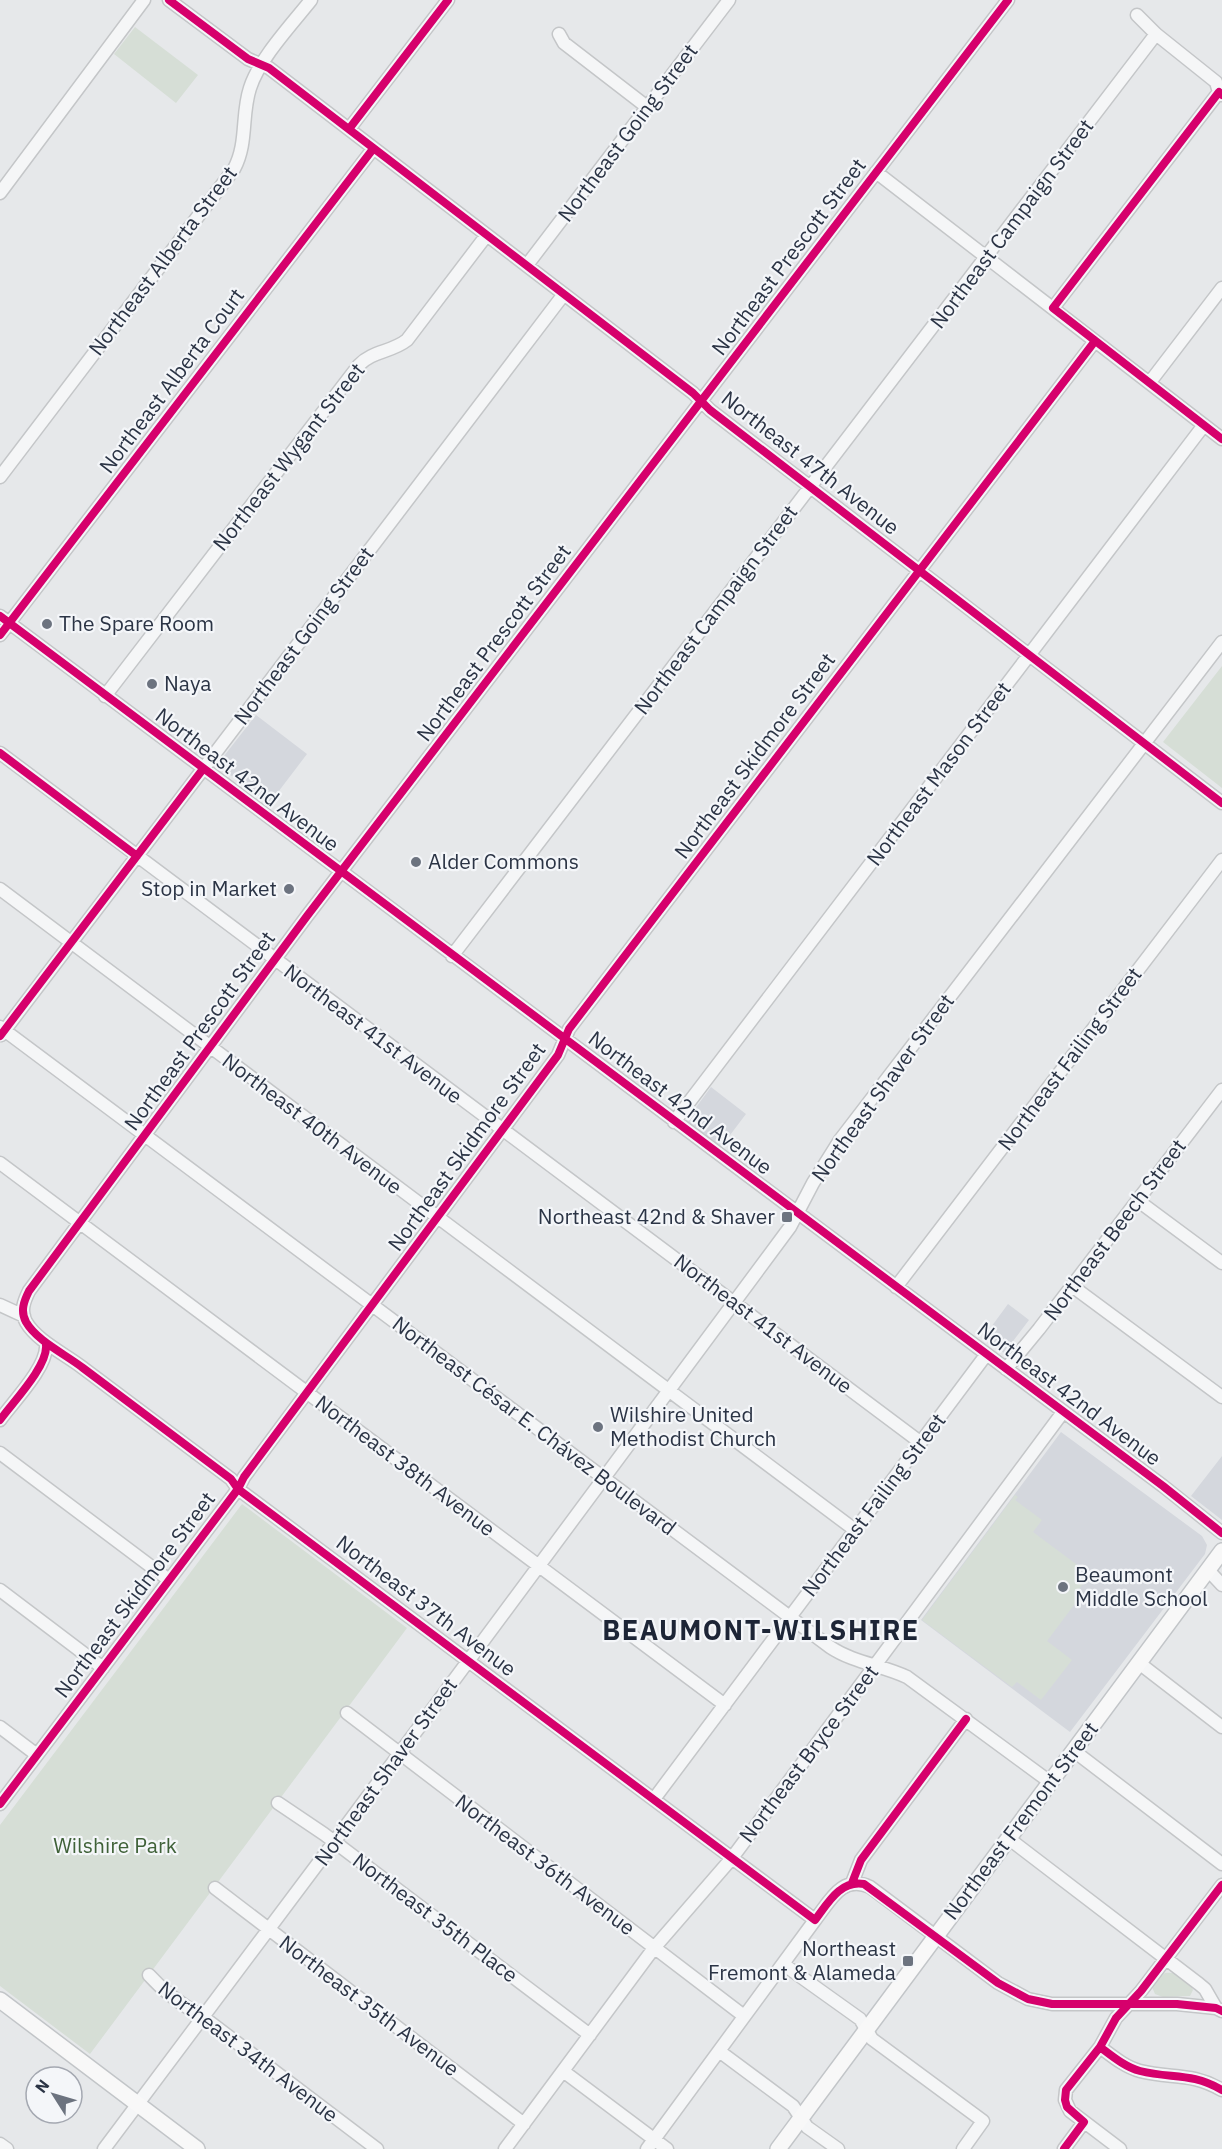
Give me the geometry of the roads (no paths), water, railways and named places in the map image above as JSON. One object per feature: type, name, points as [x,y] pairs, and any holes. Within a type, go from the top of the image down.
[{"type":"main road","name":"Northeast Fremont Street","points":[[777,2149],[1222,1551]]},
{"type":"main road","points":[[0,2000],[196,2149]]},
{"type":"street","points":[[0,193],[144,0]]},
{"type":"street","name":"Northeast 47th Avenue","points":[[169,0],[248,59],[269,68],[349,129],[693,393],[710,410],[1222,803]]},
{"type":"street","name":"Northeast Alberta Street","points":[[0,477],[234,169],[244,142],[249,88],[261,65],[311,0]]},
{"type":"street","points":[[349,129],[448,0]]},
{"type":"street","name":"Northeast Going Street","points":[[527,265],[729,0]]},
{"type":"street","name":"Northeast Prescott Street","points":[[24,1316],[23,1306],[29,1291],[275,960],[1008,0]]},
{"type":"street","points":[[1053,308],[1220,94],[1216,82],[1156,34],[1137,15]]},
{"type":"street","points":[[559,34],[564,43],[647,107]]},
{"type":"street","name":"Northeast Campaign Street","points":[[452,956],[1156,34]]},
{"type":"street","name":"Northeast Alberta Court","points":[[0,635],[5,620],[373,148]]},
{"type":"street","points":[[876,172],[1222,439]]},
{"type":"street","name":"Northeast Wygant Street","points":[[105,696],[359,364],[371,355],[392,349],[407,340],[486,236]]},
{"type":"street","points":[[1150,382],[1222,288]]},
{"type":"street","name":"Northeast Going Street","points":[[2,1031],[564,294]]},
{"type":"street","name":"Northeast Skidmore Street","points":[[0,1804],[238,1489],[244,1477],[503,1130],[558,1055],[569,1029],[1095,341]]},
{"type":"street","name":"Northeast Mason Street","points":[[674,1122],[1204,425]]},
{"type":"street","name":"Northeast 42nd Avenue","points":[[5,620],[1222,1533]]},
{"type":"street","name":"Northeast Shaver Street","points":[[104,2149],[790,1227],[840,1140],[1222,642]]},
{"type":"street","name":"Northeast 41st Avenue","points":[[0,753],[920,1442]]},
{"type":"street","name":"Northeast Failing Street","points":[[896,1287],[1222,860]]},
{"type":"street","name":"Northeast 40th Avenue","points":[[0,889],[855,1530]]},
{"type":"street","name":"Northeast César E. Chávez Boulevard","points":[[2,1031],[145,1135],[839,1653],[907,1677],[1050,1782]]},
{"type":"street","name":"Northeast Beech Street","points":[[1006,1370],[1221,1094]]},
{"type":"street","name":"Northeast 38th Avenue","points":[[0,1163],[725,1705]]},
{"type":"street","points":[[1137,1200],[1222,1263]]},
{"type":"street","points":[[1072,1286],[1222,1397]]},
{"type":"street","name":"Northeast 37th Avenue","points":[[0,1305],[24,1316],[46,1345],[57,1349],[231,1479],[238,1489],[815,1920]]},
{"type":"street","points":[[0,1420],[39,1367],[46,1352],[46,1345]]},
{"type":"street","name":"Northeast Failing Street","points":[[654,1799],[986,1354]]},
{"type":"street","name":"Northeast Bryce Street","points":[[505,2149],[654,1948],[732,1858],[1063,1412]]},
{"type":"street","points":[[0,1453],[169,1581]]},
{"type":"street","points":[[1208,1570],[1222,1585]]},
{"type":"street","points":[[0,1590],[103,1668]]},
{"type":"street","points":[[1139,1663],[1222,1726]]},
{"type":"street","name":"Northeast 36th Avenue","points":[[347,1713],[744,2016]]},
{"type":"street","points":[[650,2144],[815,1920],[836,1893],[852,1883],[861,1860],[966,1719]]},
{"type":"street","points":[[0,1727],[37,1755]]},
{"type":"street","points":[[1074,1751],[1222,1864]]},
{"type":"street","name":"Northeast 35th Place","points":[[278,1803],[324,1834],[590,2035]]},
{"type":"street","points":[[1008,1838],[1205,1989],[1219,2010]]},
{"type":"street","points":[[852,1883],[870,1887],[998,1983],[1028,1999],[1052,2004],[1177,2004],[1219,2010]]},
{"type":"street","points":[[1120,2149],[1067,2107],[1066,2090],[1100,2047],[1116,2018],[1222,1885]]},
{"type":"street","name":"Northeast 35th Avenue","points":[[215,1888],[524,2124]]},
{"type":"street","points":[[783,1964],[860,2019],[872,2038],[983,2121],[963,2149]]},
{"type":"street","name":"Northeast 34th Avenue","points":[[149,1975],[170,1996],[203,2017],[377,2149]]},
{"type":"street","points":[[1100,2047],[1122,2063],[1139,2071],[1201,2079],[1222,2090]]},
{"type":"street","points":[[719,2051],[793,2106],[807,2127],[838,2149]]},
{"type":"street","points":[[563,2071],[650,2144],[668,2149]]},
{"type":"street","points":[[1064,2149],[1084,2122]]},
{"type":"street","points":[[0,2144],[7,2149]]},
{"type":"place","name":"The Spare Room","points":[[47,624]]},
{"type":"place","name":"Naya","points":[[152,684]]},
{"type":"place","name":"Alder Commons","points":[[416,862]]},
{"type":"place","name":"Stop in Market","points":[[289,889]]},
{"type":"place","name":"Northeast 42nd & Shaver","points":[[787,1217]]},
{"type":"place","name":"Wilshire United Methodist Church","points":[[598,1427]]},
{"type":"place","name":"Beaumont Middle School","points":[[1063,1587]]},
{"type":"place","name":"Northeast Fremont & Alameda","points":[[908,1961]]},
{"type":"district","name":"BEAUMONT-WILSHIRE","points":[[761,1631]]},
{"type":"park label","name":"Wilshire Park","points":[[115,1846]]}]
